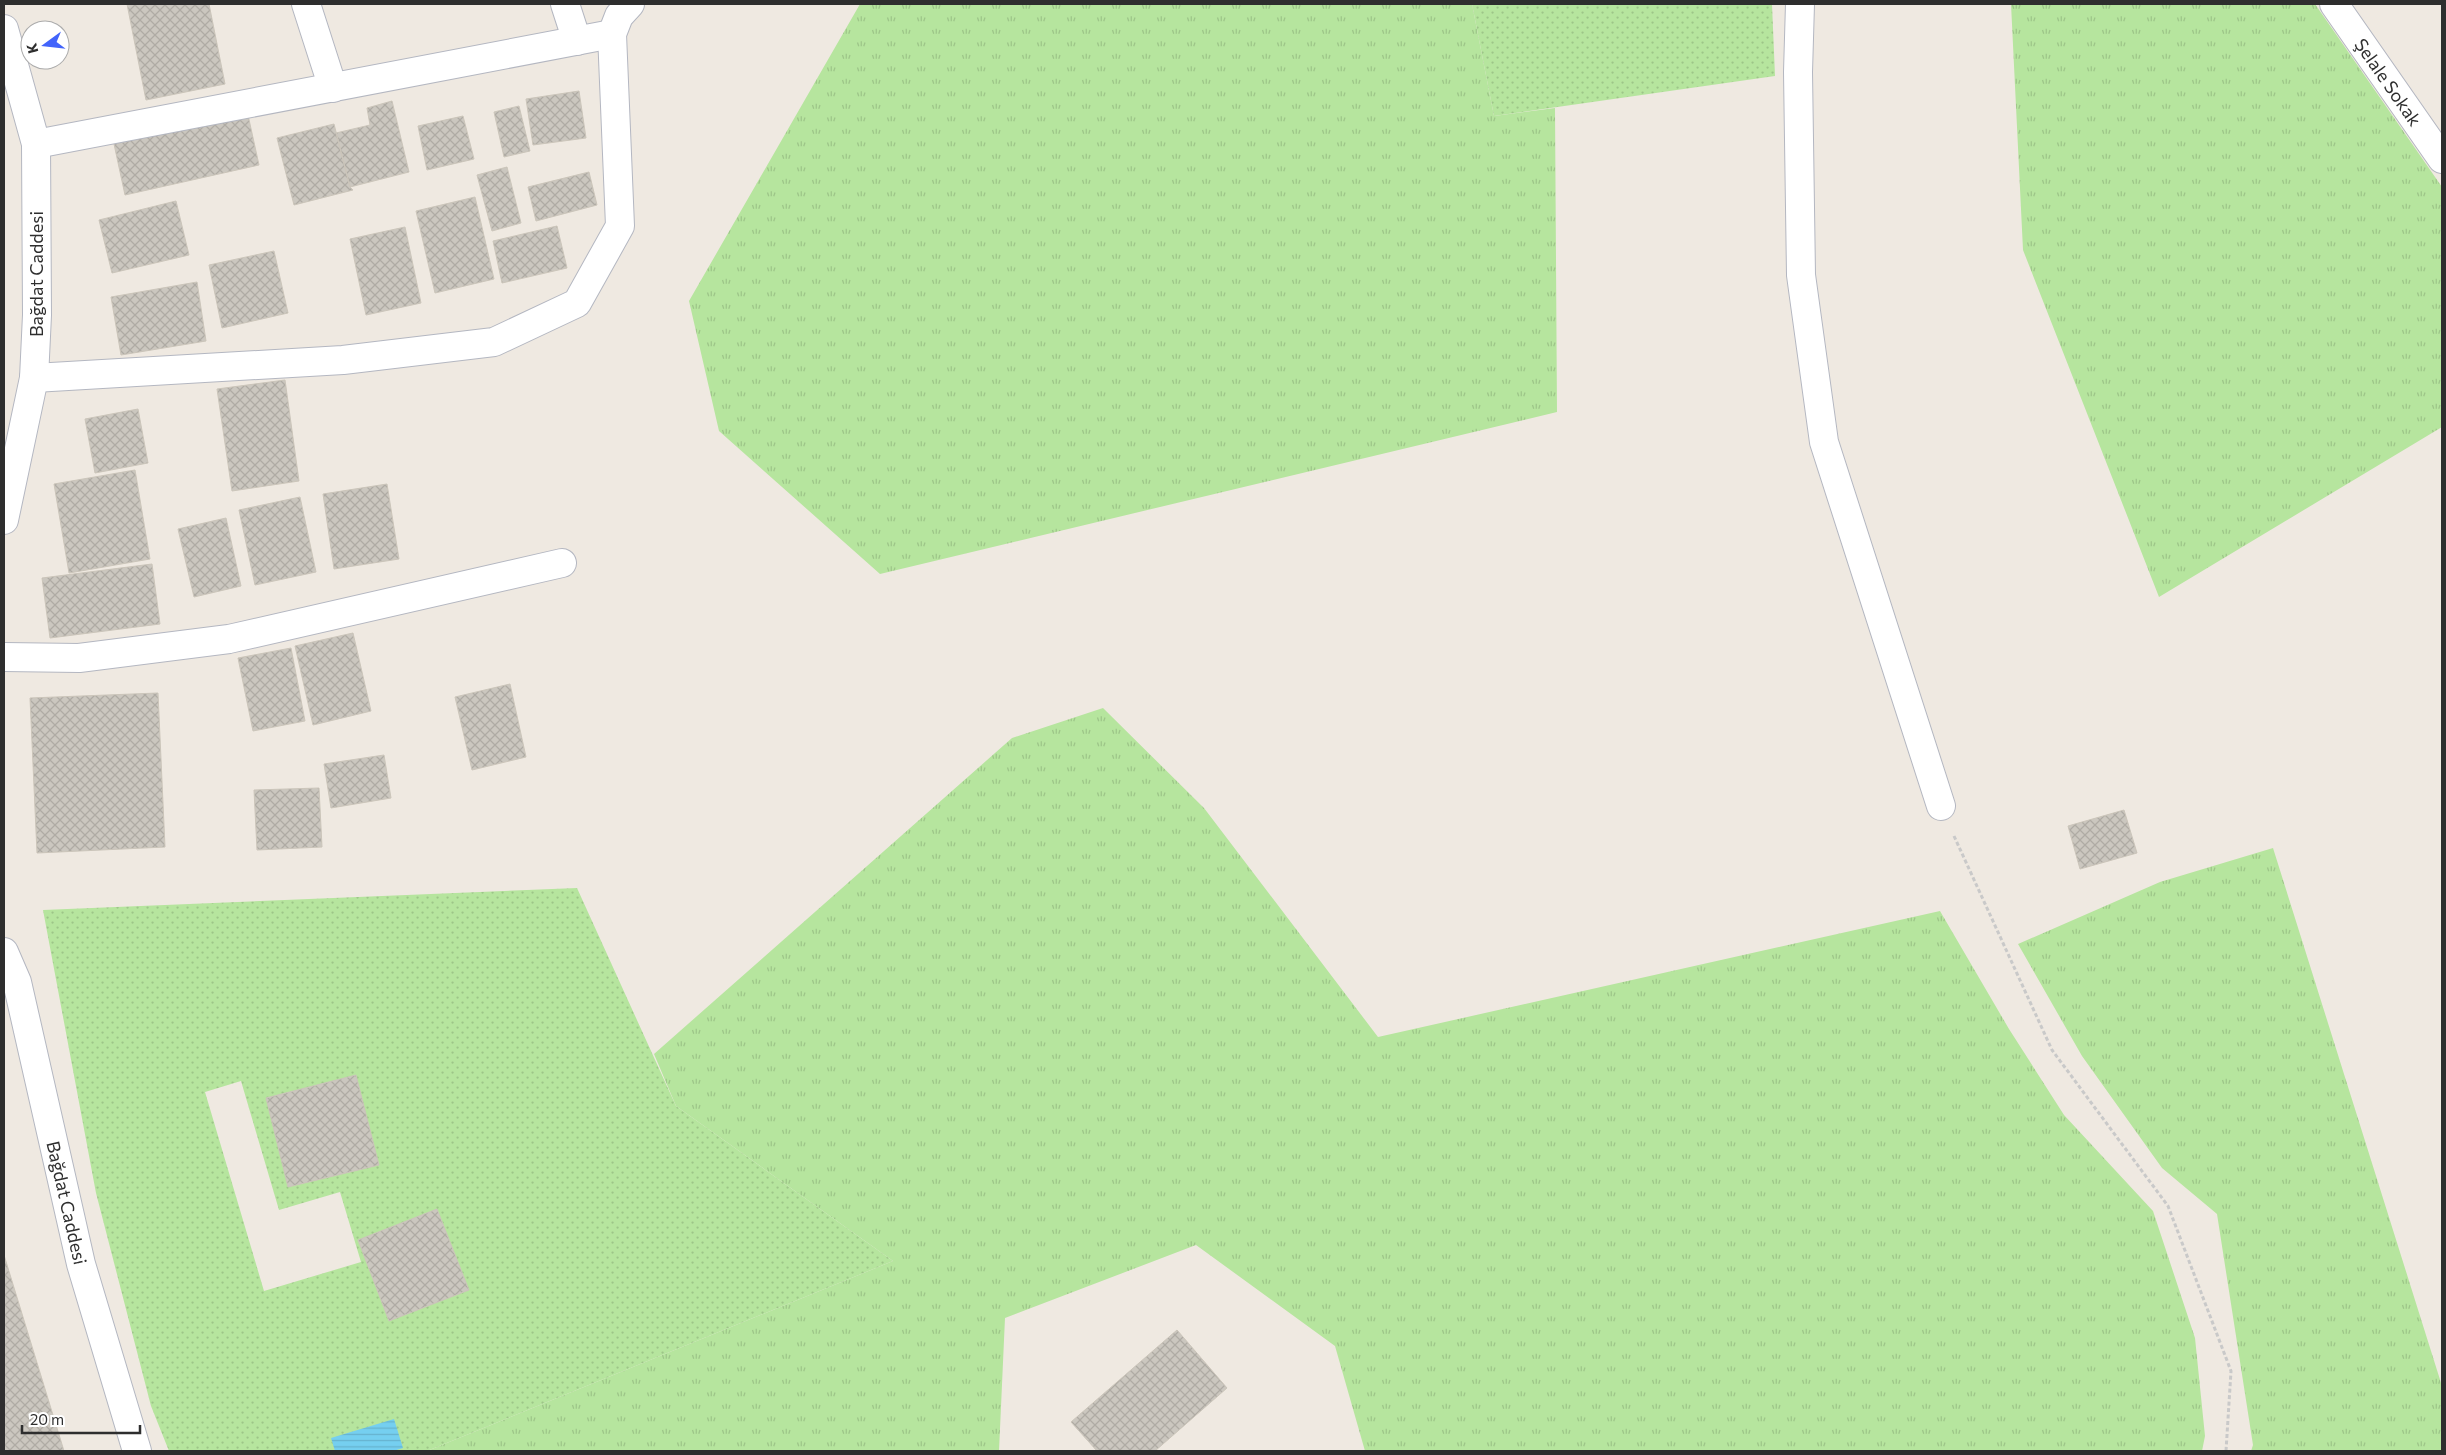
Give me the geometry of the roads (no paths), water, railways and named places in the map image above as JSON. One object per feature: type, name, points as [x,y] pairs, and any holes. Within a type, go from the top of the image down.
[{"type":"street","points":[[306,4],[333,88]]},
{"type":"street","points":[[565,4],[577,41]]},
{"type":"street","points":[[34,378],[343,360],[494,342],[577,303],[620,226],[612,34],[620,16],[630,4]]},
{"type":"street","points":[[1800,4],[1798,72],[1801,274],[1824,442],[1941,806]]},
{"type":"street","name":"Şelale Sokak","points":[[2334,4],[2442,159]]},
{"type":"street","name":"Bağdat Caddesi","points":[[4,29],[36,144],[37,315],[34,378],[4,520]]},
{"type":"street","points":[[36,144],[612,34]]},
{"type":"street","points":[[4,658],[79,658],[229,639],[562,563]]},
{"type":"street","name":"Bağdat Caddesi","points":[[4,952],[17,982],[81,1264],[137,1451]]},
{"type":"water","points":[[394,1419],[403,1448],[393,1451],[335,1451],[331,1438]]}]
